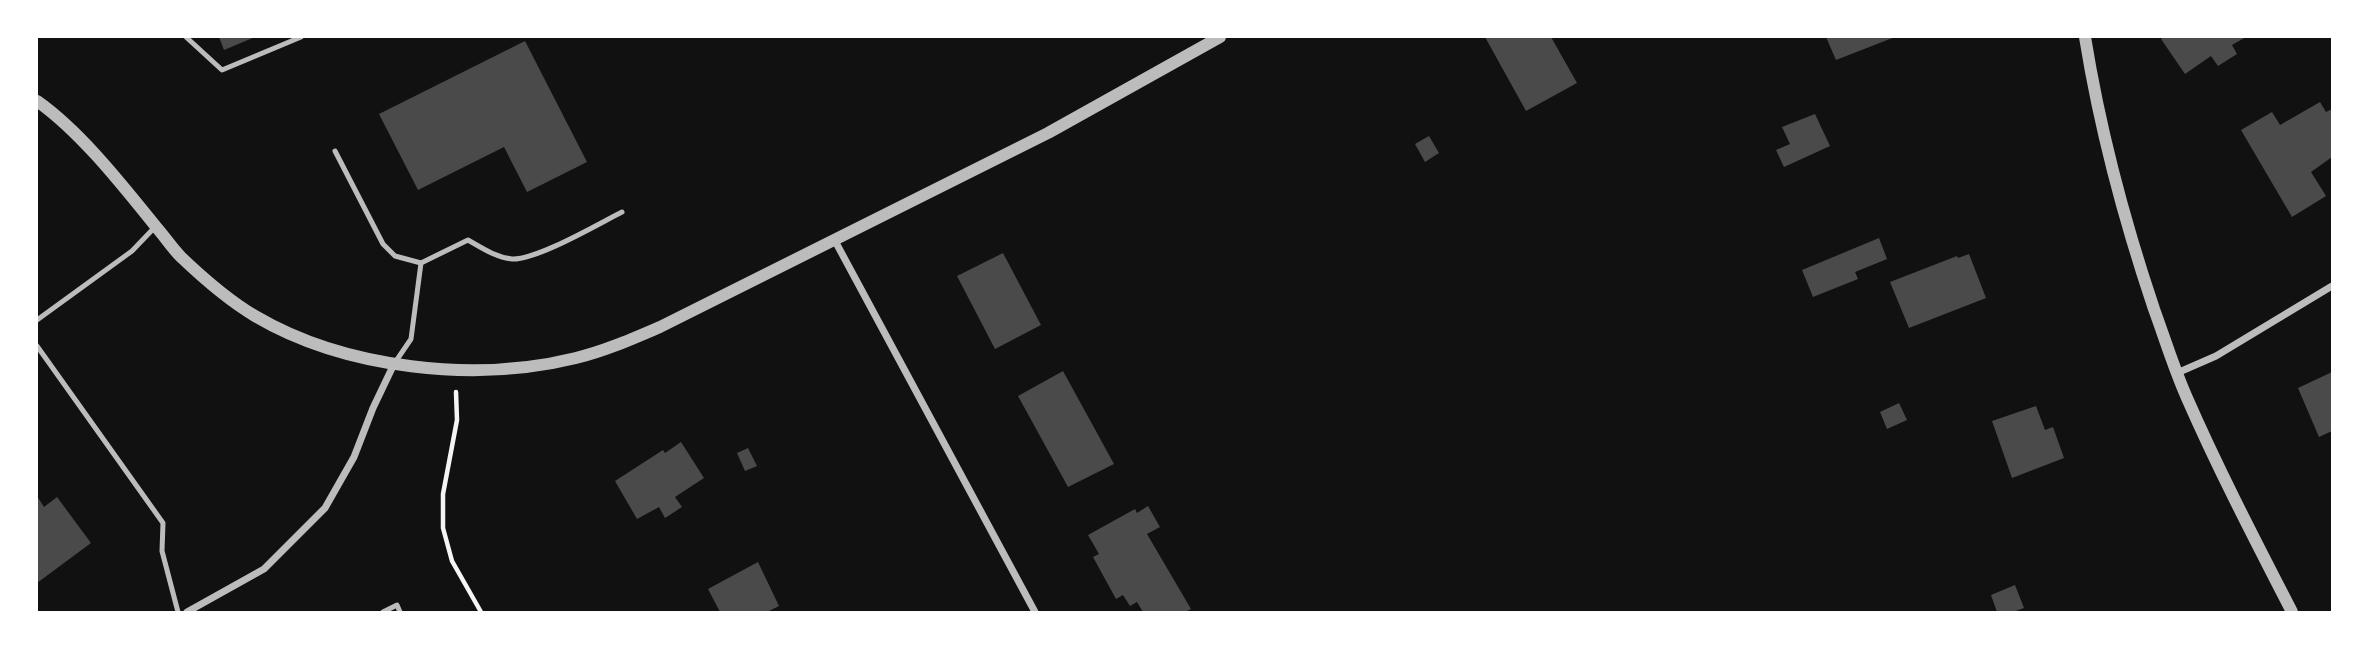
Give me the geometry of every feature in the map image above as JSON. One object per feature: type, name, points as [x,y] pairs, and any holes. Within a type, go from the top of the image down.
[{"type":"street","points":[[37,101],[101,161],[178,255],[218,292],[256,317],[326,347],[394,364],[455,370],[533,366],[576,358],[618,345],[671,322],[1048,134],[1220,37]]},
{"type":"street","points":[[2085,37],[2095,95],[2131,240],[2177,373],[2243,517],[2292,612]]},
{"type":"street","points":[[834,239],[1035,612]]},
{"type":"street","points":[[2177,373],[2216,356],[2332,286]]},
{"type":"street","points":[[187,612],[264,569],[325,508],[354,457],[394,364]]},
{"type":"lane","points":[[186,37],[222,70],[301,37]]},
{"type":"lane","points":[[335,151],[383,244],[395,256],[421,263],[468,240],[494,255],[515,259],[537,254],[622,212]]},
{"type":"lane","points":[[37,320],[131,251],[156,226]]},
{"type":"lane","points":[[394,364],[411,339],[421,263]]},
{"type":"lane","points":[[37,346],[163,523],[162,551],[178,612]]},
{"type":"lane","points":[[383,612],[397,605],[400,612]]},
{"type":"path","points":[[455,370],[457,420],[443,494],[443,528],[452,561],[481,612]]},
{"type":"building","points":[[219,37],[255,37],[224,50]]},
{"type":"building","points":[[1485,37],[1551,37],[1577,83],[1526,111]]},
{"type":"building","points":[[1826,37],[1895,37],[1836,60]]},
{"type":"building","points":[[2246,37],[2232,45],[2237,54],[2218,66],[2211,56],[2185,74],[2161,39]]},
{"type":"building","points":[[525,41],[587,162],[527,192],[504,147],[418,190],[379,114]]},
{"type":"building","points":[[2320,102],[2326,112],[2332,109],[2332,157],[2311,172],[2326,196],[2292,217],[2241,130],[2272,112],[2280,125]]},
{"type":"building","points":[[1815,114],[1830,146],[1784,167],[1776,150],[1790,144],[1782,127]]},
{"type":"building","points":[[1429,136],[1439,153],[1425,162],[1415,144]]},
{"type":"building","points":[[1879,238],[1887,259],[1855,272],[1858,279],[1813,297],[1802,270]]},
{"type":"building","points":[[1003,253],[1041,325],[995,349],[957,276]]},
{"type":"building","points":[[1969,254],[1986,298],[1909,328],[1890,282],[1957,256],[1958,258]]},
{"type":"building","points":[[1063,371],[1114,464],[1068,487],[1018,396]]},
{"type":"building","points":[[2332,372],[2332,431],[2319,437],[2298,388]]},
{"type":"building","points":[[1899,403],[1907,420],[1887,429],[1880,412]]},
{"type":"building","points":[[2036,406],[2045,430],[2053,427],[2064,458],[2012,478],[1992,421]]},
{"type":"building","points":[[681,442],[704,478],[675,497],[682,507],[665,518],[659,507],[637,519],[615,481],[663,450],[665,453]]},
{"type":"building","points":[[748,448],[757,466],[745,471],[737,453]]},
{"type":"building","points":[[37,496],[44,507],[57,497],[91,543],[37,583]]},
{"type":"building","points":[[1148,506],[1160,527],[1147,534],[1191,609],[1185,612],[1143,612],[1137,602],[1130,606],[1123,595],[1116,599],[1093,557],[1099,554],[1088,535],[1135,509],[1137,513]]},
{"type":"building","points":[[758,562],[779,606],[767,612],[720,612],[708,589]]},
{"type":"building","points":[[2015,585],[2024,608],[2013,612],[1997,612],[1991,595]]}]
